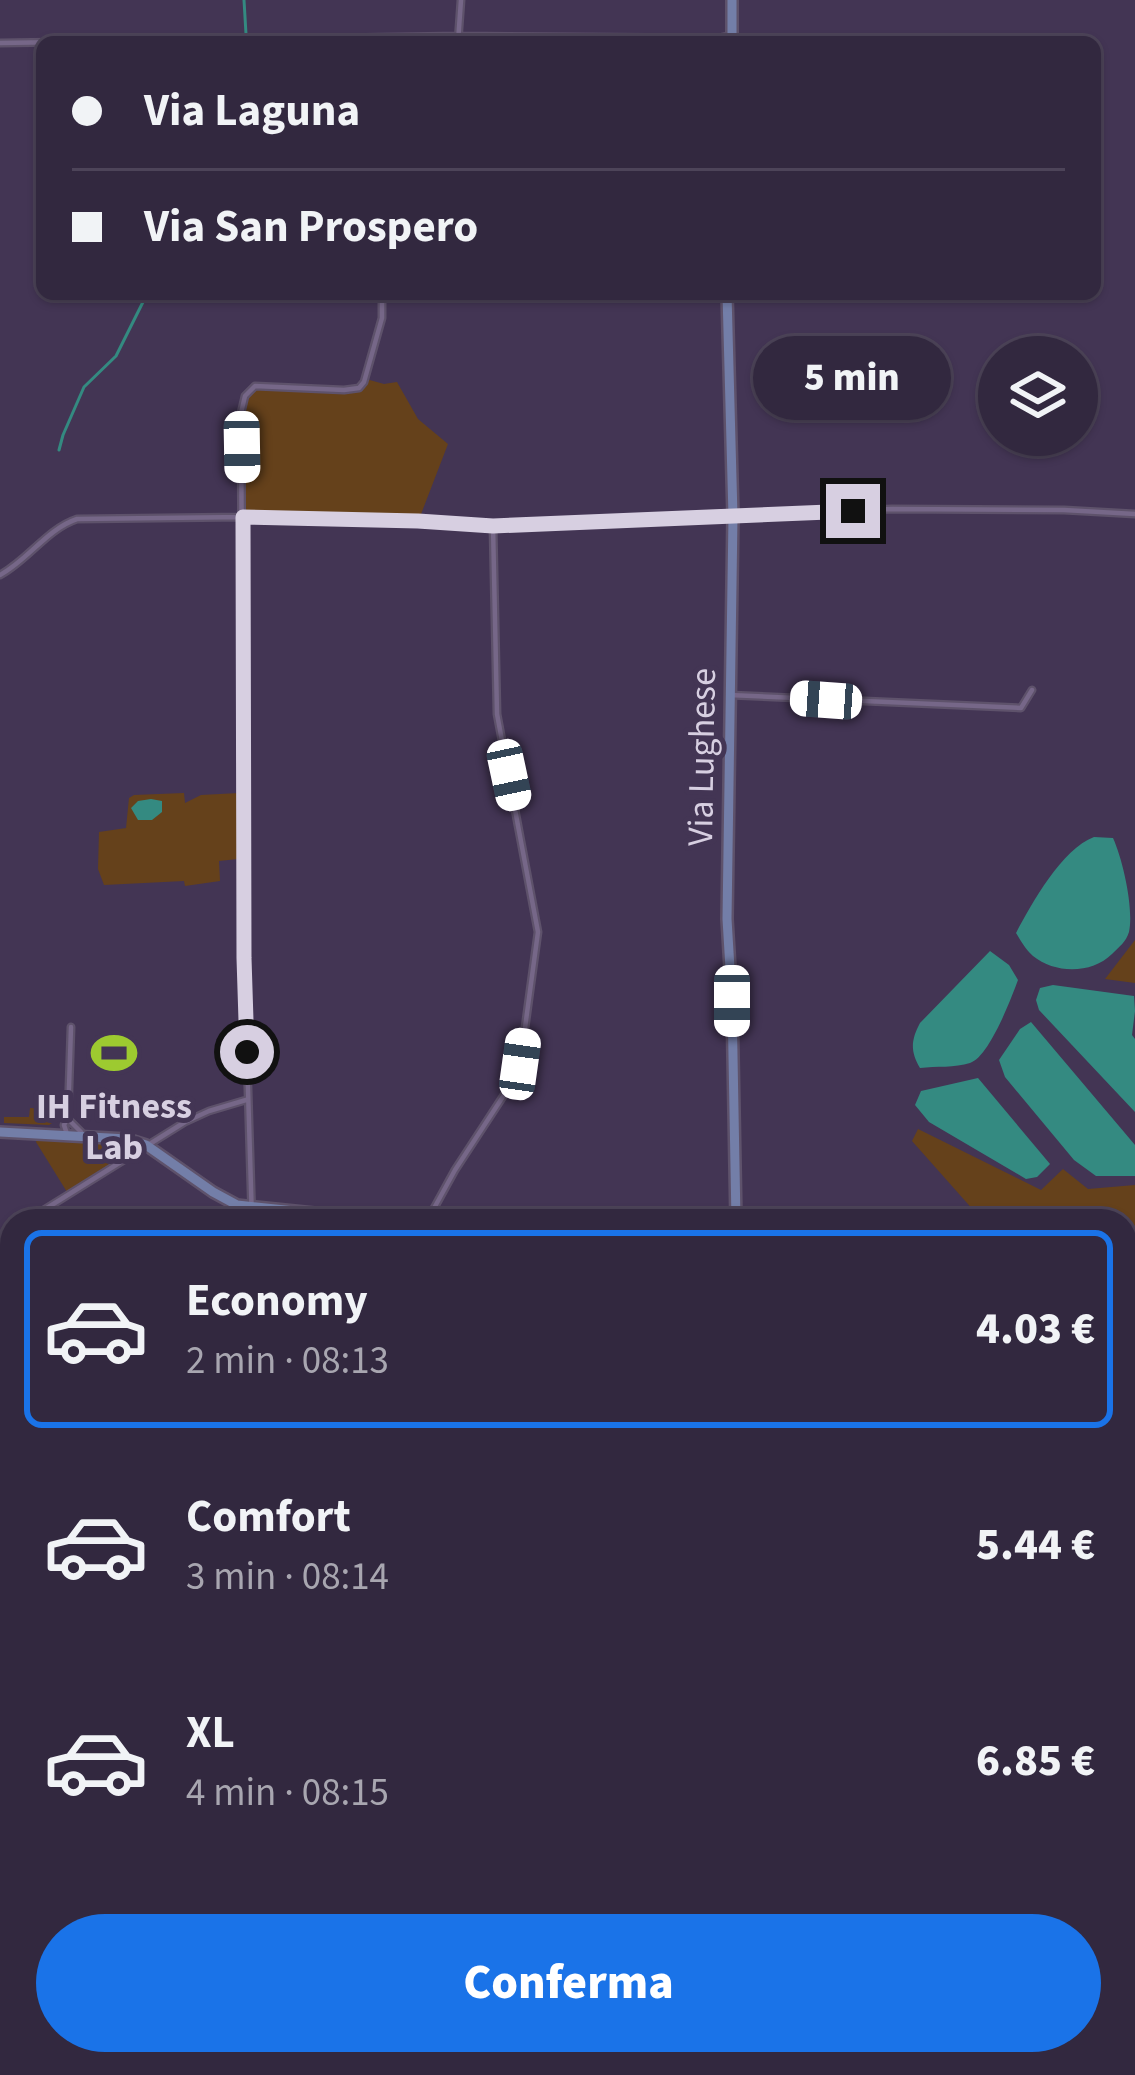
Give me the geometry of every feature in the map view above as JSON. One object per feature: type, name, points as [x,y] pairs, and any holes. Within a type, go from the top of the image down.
[{"type":"main road","points":[[728,36],[732,0]]},
{"type":"main road","name":"Via Lughese","points":[[728,300],[733,516],[727,919],[736,1209]]},
{"type":"main road","points":[[0,1132],[127,1139],[146,1145],[225,1200],[263,1209]]},
{"type":"street","points":[[458,36],[461,0]]},
{"type":"street","points":[[0,43],[36,43]]},
{"type":"street","points":[[252,1208],[244,958],[241,413],[244,396],[255,386],[359,388],[382,318],[382,300]]},
{"type":"street","points":[[0,574],[62,524],[77,519],[243,517],[493,526],[892,509],[1135,514]]},
{"type":"street","points":[[434,1209],[519,1072],[538,932],[497,714],[493,526]]},
{"type":"street","points":[[729,695],[1021,708],[1032,690]]},
{"type":"street","points":[[67,1134],[71,1027]]},
{"type":"street","points":[[45,1209],[197,1116],[248,1100]]},
{"type":"street","points":[[49,1134],[67,1120]]},
{"type":"street","points":[[67,1120],[86,1136]]},
{"type":"street","points":[[124,1160],[127,1139]]},
{"type":"shaded area","points":[[366,379],[397,382],[418,419],[448,444],[418,522],[243,515],[245,401],[251,392],[264,386],[352,392]]},
{"type":"shaded area","points":[[184,793],[185,803],[201,795],[239,793],[238,859],[219,861],[220,881],[185,886],[184,881],[104,885],[98,869],[99,832],[126,828],[129,798],[134,795]]},
{"type":"shaded area","points":[[151,799],[162,801],[162,812],[152,820],[138,820],[131,808]]},
{"type":"shaded area","points":[[1094,837],[1113,838],[1117,847],[1129,898],[1129,932],[1104,961],[1084,968],[1052,966],[1033,956],[1016,933],[1059,865]]},
{"type":"shaded area","points":[[1135,940],[1135,983],[1105,979]]},
{"type":"shaded area","points":[[990,951],[1009,965],[1018,980],[992,1039],[970,1063],[920,1068],[913,1046],[920,1023]]},
{"type":"shaded area","points":[[1053,985],[1134,996],[1135,1112],[1039,1010],[1040,988]]},
{"type":"shaded area","points":[[1031,1022],[1135,1145],[1135,1176],[1096,1176],[1074,1160],[1005,1077],[999,1060],[1020,1029]]},
{"type":"shaded area","points":[[978,1078],[1050,1164],[1037,1177],[1026,1179],[929,1122],[915,1105],[921,1091]]},
{"type":"shaded area","points":[[61,1106],[64,1115],[49,1125],[4,1123],[4,1117],[29,1117],[30,1108],[60,1110]]},
{"type":"shaded area","points":[[918,1129],[1041,1190],[1063,1169],[1088,1189],[1135,1185],[1135,1209],[972,1209],[912,1141]]},
{"type":"shaded area","points":[[37,1139],[121,1143],[126,1153],[67,1192]]},
{"type":"waterway","points":[[244,0],[246,34]]},
{"type":"waterway","points":[[59,450],[84,387],[116,356],[144,300]]},
{"type":"place","name":"IH Fitness Lab","points":[[114,1053]]},
{"type":"route","points":[[247,1052],[243,517],[493,526],[853,511]]}]
